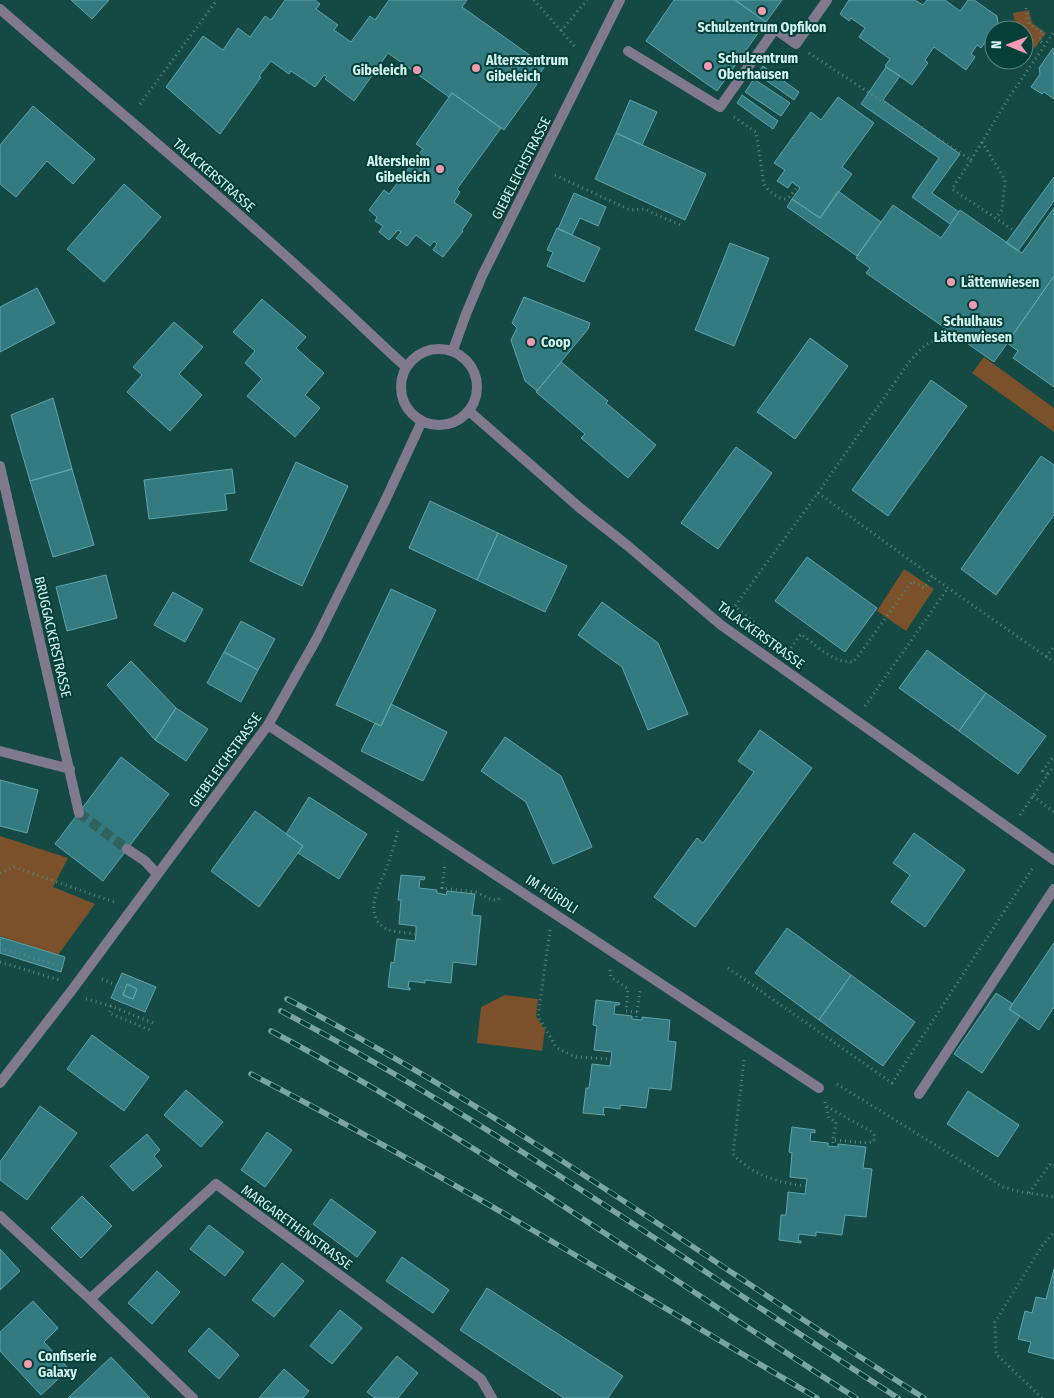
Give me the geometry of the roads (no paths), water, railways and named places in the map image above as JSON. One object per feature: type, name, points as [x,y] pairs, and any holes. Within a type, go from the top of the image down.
[{"type":"street","name":"GIEBELEICHSTRASSE","points":[[453,350],[482,276],[620,0]]},
{"type":"street","points":[[628,51],[720,107],[775,29],[796,44],[827,0]]},
{"type":"street","name":"TALACKERSTRASSE","points":[[0,9],[89,87],[129,118],[323,290],[374,340],[406,367]]},
{"type":"street","points":[[440,348],[453,350],[471,366],[476,377],[478,388],[475,400],[469,411],[462,418],[452,423],[442,425],[422,421],[411,414],[404,403],[401,379],[406,367],[414,357],[426,350],[440,348]]},
{"type":"street","name":"TALACKERSTRASSE","points":[[469,411],[580,508],[721,625],[1054,860]]},
{"type":"street","name":"GIEBELEICHSTRASSE","points":[[0,1083],[72,990],[268,725],[317,638],[385,501],[422,421]]},
{"type":"street","name":"BRUGGACKERSTRASSE","points":[[0,466],[79,813]]},
{"type":"street","name":"IM HÜRDLI","points":[[268,725],[819,1088]]},
{"type":"street","points":[[0,751],[70,769]]},
{"type":"street","points":[[127,849],[145,861],[157,874]]},
{"type":"street","points":[[918,1094],[1054,889]]},
{"type":"street","name":"MARGARETHENSTRASSE","points":[[90,1299],[216,1184],[481,1379],[492,1398]]},
{"type":"street","points":[[0,1216],[193,1398]]},
{"type":"tunnel","points":[[79,813],[127,849]]},
{"type":"railway","points":[[287,999],[451,1091],[531,1141],[924,1398]]},
{"type":"railway","points":[[281,1011],[361,1055],[517,1149],[898,1398]]},
{"type":"railway","points":[[271,1031],[421,1116],[495,1162],[856,1398]]},
{"type":"railway","points":[[251,1074],[466,1191],[817,1398]]},
{"type":"place","name":"Schulzentrum Opfikon","points":[[762,11]]},
{"type":"place","name":"Schulzentrum Oberhausen","points":[[708,66]]},
{"type":"place","name":"Alterszentrum Gibeleich","points":[[476,68]]},
{"type":"place","name":"Gibeleich","points":[[417,70]]},
{"type":"place","name":"Altersheim Gibeleich","points":[[440,169]]},
{"type":"place","name":"Lättenwiesen","points":[[951,282]]},
{"type":"place","name":"Schulhaus Lättenwiesen","points":[[973,305]]},
{"type":"place","name":"Coop","points":[[531,342]]},
{"type":"place","name":"Confiserie Galaxy","points":[[28,1364]]}]
